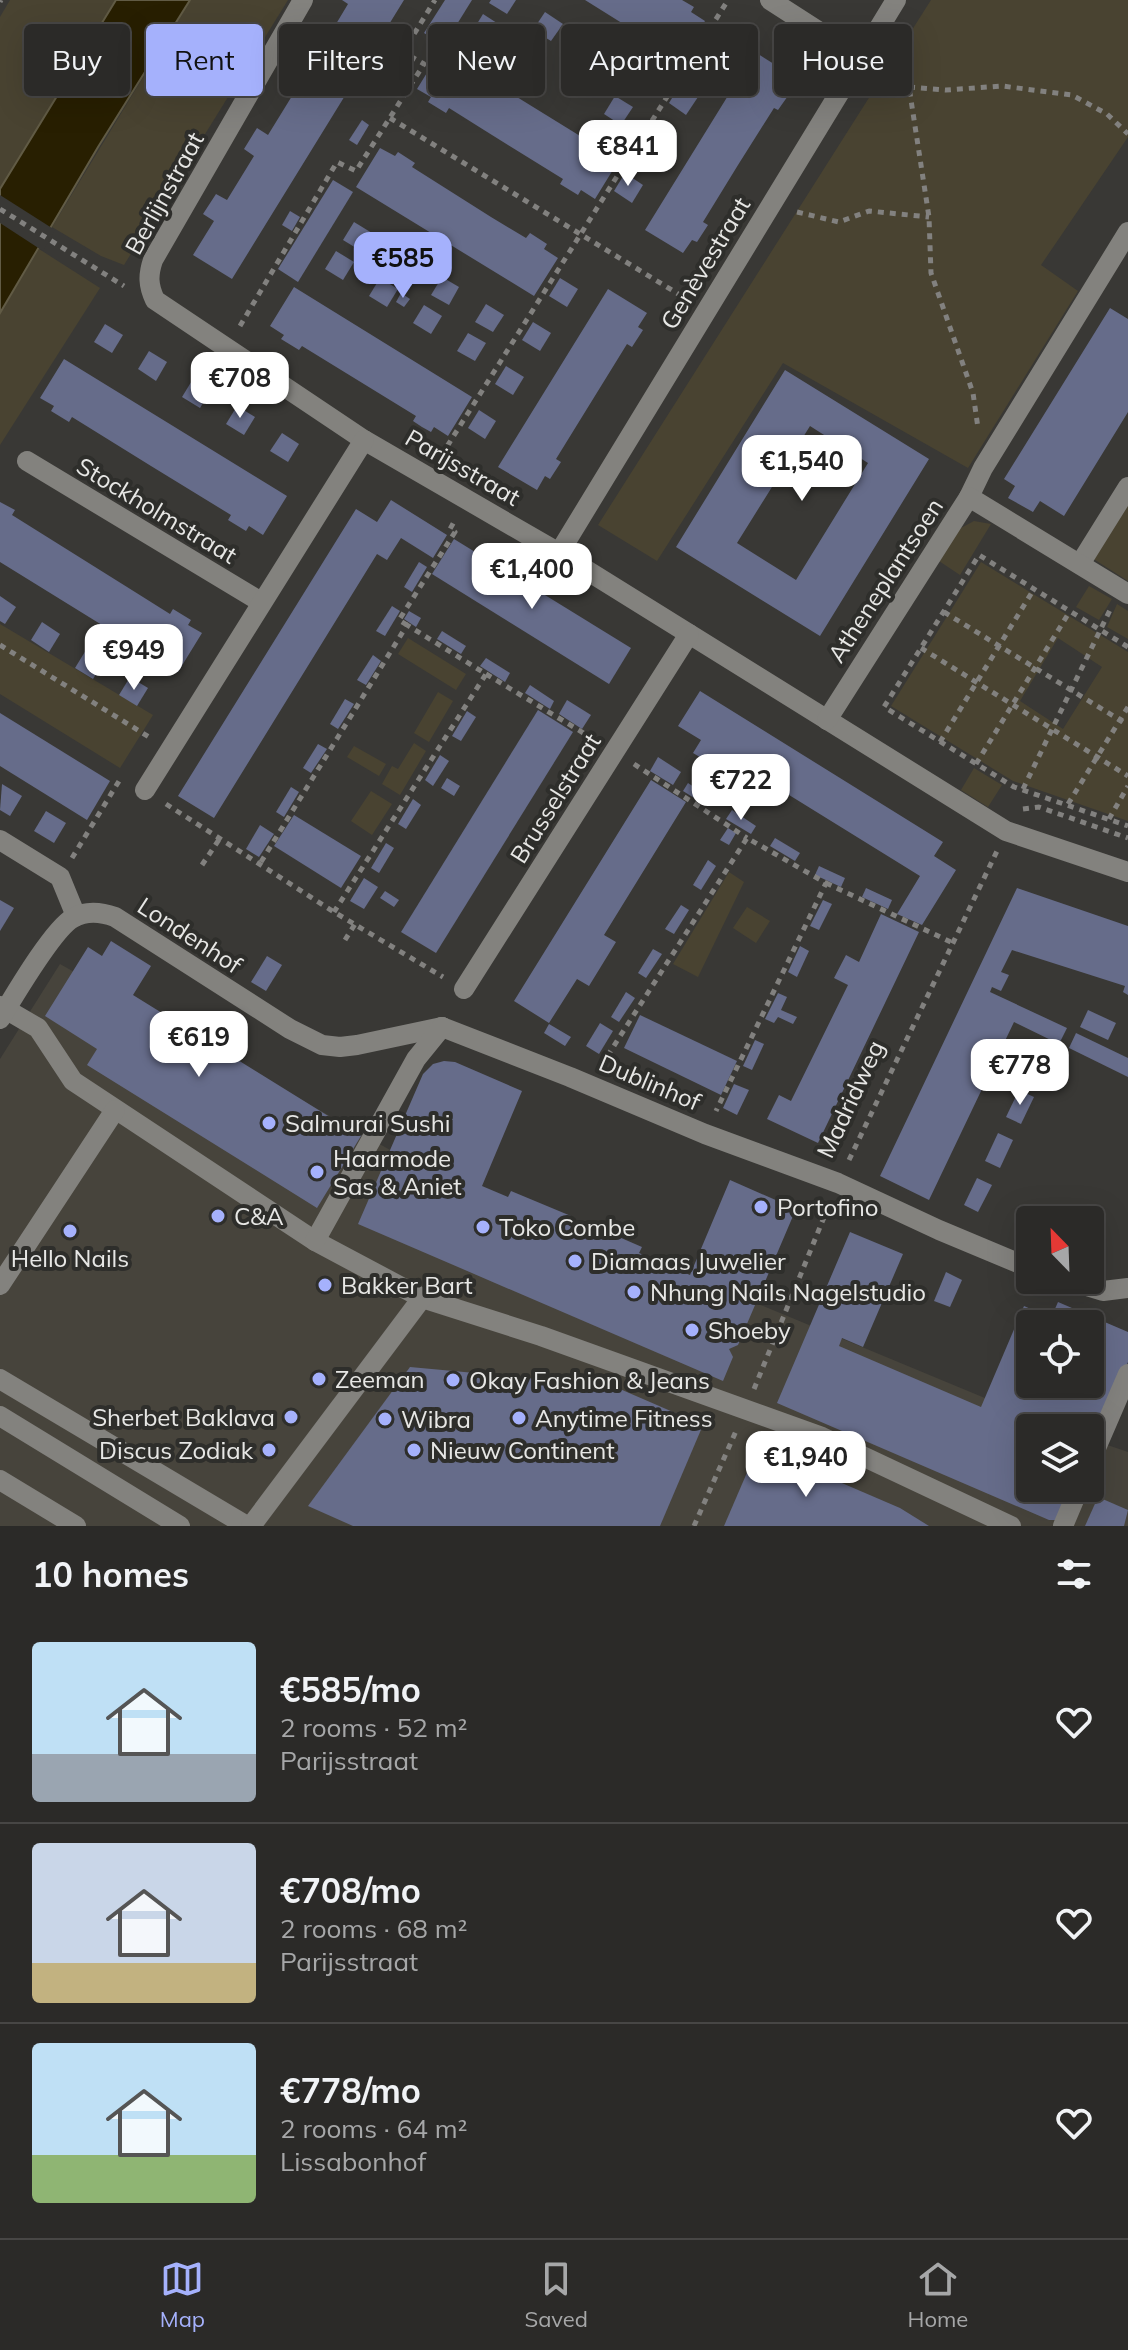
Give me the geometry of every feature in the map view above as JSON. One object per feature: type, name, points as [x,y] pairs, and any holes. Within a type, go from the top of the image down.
[{"type":"street","name":"Berlijnstraat","points":[[149,287],[148,273],[153,260],[303,0]]},
{"type":"street","points":[[770,0],[807,24]]},
{"type":"street","name":"Genèvestraat","points":[[884,24],[896,0]]},
{"type":"street","name":"Genèvestraat","points":[[559,553],[771,206],[843,96]]},
{"type":"street","points":[[969,497],[983,468],[1128,232]]},
{"type":"street","name":"Parijsstraat","points":[[149,287],[155,300],[165,308],[228,346],[364,440],[559,553],[1006,831]]},
{"type":"street","points":[[145,790],[364,440]]},
{"type":"street","name":"Stockholmstraat","points":[[27,461],[261,602]]},
{"type":"street","points":[[1080,564],[1128,487]]},
{"type":"street","name":"Atheneplantsoen","points":[[827,720],[969,497],[1124,592]]},
{"type":"street","name":"Brusselstraat","points":[[464,989],[689,634]]},
{"type":"street","points":[[1006,831],[1128,872]]},
{"type":"street","points":[[0,840],[60,877],[81,914],[60,929],[2,1011],[38,1028],[73,1081],[115,1110],[315,1241],[422,1298],[541,1336],[822,1437],[1011,1526]]},
{"type":"street","name":"Londenhof","points":[[81,914],[104,913],[115,917],[290,1029],[322,1045],[357,1045],[442,1027]]},
{"type":"street","points":[[315,1241],[416,1059],[442,1027]]},
{"type":"street","name":"Dublinhof","points":[[442,1027],[705,1134],[838,1183],[1016,1262]]},
{"type":"street","points":[[0,1285],[115,1110]]},
{"type":"street","points":[[1104,1291],[1128,1288]]},
{"type":"street","points":[[0,1379],[249,1526],[422,1298]]},
{"type":"street","points":[[1104,1430],[1128,1374]]},
{"type":"street","points":[[0,1416],[180,1526]]},
{"type":"street","points":[[0,1480],[76,1526]]},
{"type":"street","points":[[1063,1526],[1073,1502]]},
{"type":"path","points":[[228,346],[337,162],[356,171],[424,64],[403,52],[435,0]]},
{"type":"path","points":[[427,477],[728,0]]},
{"type":"path","points":[[912,87],[946,90],[1002,86],[1072,95],[1107,114],[1128,134]]},
{"type":"path","points":[[910,96],[929,217],[931,273],[973,393],[983,468]]},
{"type":"path","points":[[390,118],[707,311]]},
{"type":"path","points":[[771,206],[839,222],[869,211],[929,217]]},
{"type":"path","points":[[0,209],[124,286],[149,287]]},
{"type":"path","points":[[334,912],[486,674],[399,620],[455,532],[450,529],[468,501]]},
{"type":"path","points":[[1128,647],[979,555],[884,707],[1014,787],[1128,826]]},
{"type":"path","points":[[940,742],[1034,589]]},
{"type":"path","points":[[1023,789],[1100,629],[1124,592]]},
{"type":"path","points":[[976,764],[1070,611]]},
{"type":"path","points":[[944,612],[1128,725]]},
{"type":"path","points":[[261,862],[407,625]]},
{"type":"path","points":[[0,645],[169,749]]},
{"type":"path","points":[[921,648],[1128,776]]},
{"type":"path","points":[[1068,804],[1128,707]]},
{"type":"path","points":[[60,877],[122,777],[261,862],[334,912],[464,989]]},
{"type":"path","points":[[1109,819],[1128,786]]},
{"type":"path","name":"Madridweg","points":[[694,1526],[838,1183],[1006,831],[1019,811],[1031,807],[1128,838]]},
{"type":"path","points":[[202,865],[220,838]]},
{"type":"path","points":[[589,1085],[747,838],[826,883],[953,943]]},
{"type":"path","points":[[705,1134],[826,883]]},
{"type":"path","points":[[345,940],[355,924]]},
{"type":"shaded area","points":[[10,0],[116,0],[101,24],[24,24],[24,96],[57,96],[0,189],[0,17]]},
{"type":"shaded area","points":[[116,0],[190,0],[175,24],[146,24],[146,70],[130,96],[130,24],[101,24]]},
{"type":"shaded area","points":[[190,0],[288,0],[263,40],[263,24],[175,24]]},
{"type":"shaded area","points":[[931,0],[1128,0],[1128,137],[1041,265],[1078,291],[968,468],[783,363],[657,561],[598,525],[870,96],[912,96],[912,30]]},
{"type":"shaded area","points":[[146,72],[146,96],[229,96],[124,265],[101,256],[52,227]]},
{"type":"shaded area","points":[[57,96],[130,96],[0,313],[0,189]]},
{"type":"shaded area","points":[[39,249],[100,288],[0,445],[0,313]]},
{"type":"shaded area","points":[[1128,503],[1128,581],[1092,558]]},
{"type":"shaded area","points":[[974,521],[991,524],[960,575],[939,561],[959,529]]},
{"type":"shaded area","points":[[981,562],[1128,652],[1128,821],[1013,781],[891,706]],"holes":[[[1058,638],[1102,667],[1063,729],[1020,701]]]},
{"type":"shaded area","points":[[1089,586],[1112,599],[1099,620],[1076,607]]},
{"type":"shaded area","points":[[1117,604],[1128,611],[1128,639],[1107,627]]},
{"type":"shaded area","points":[[0,624],[153,715],[120,768],[0,694]]},
{"type":"shaded area","points":[[408,638],[466,674],[456,690],[398,654]]},
{"type":"shaded area","points":[[438,692],[453,701],[429,742],[414,733]]},
{"type":"shaded area","points":[[414,743],[426,751],[400,795],[382,784],[392,766],[398,769]]},
{"type":"shaded area","points":[[354,746],[386,764],[379,776],[347,757]]},
{"type":"shaded area","points":[[974,768],[1002,785],[988,807],[961,790]]},
{"type":"shaded area","points":[[371,791],[392,804],[372,835],[351,821]]},
{"type":"shaded area","points":[[729,872],[744,882],[698,977],[673,964]]},
{"type":"shaded area","points":[[747,907],[770,921],[756,943],[733,928]]},
{"type":"shaded area","points":[[60,964],[399,1155],[1023,1414],[1016,1414],[1016,1502],[1104,1502],[1104,1444],[1128,1452],[1128,1526],[0,1526],[0,1059]]},
{"type":"pier","points":[[0,195],[55,230],[43,251],[0,223]]},
{"type":"building","points":[[342,0],[404,0],[389,24],[336,24],[348,4]]},
{"type":"building","points":[[445,0],[472,0],[457,24],[430,24]]},
{"type":"building","points":[[491,0],[516,0],[507,14],[489,3]]},
{"type":"building","points":[[585,0],[682,0],[694,7],[691,12],[705,21],[703,24],[623,24]]},
{"type":"building","points":[[545,12],[563,24],[551,41],[545,37],[545,24],[537,24]]},
{"type":"building","points":[[483,14],[498,24],[477,24]]},
{"type":"building","points":[[758,54],[774,64],[774,96],[788,96],[778,110],[774,108],[738,165],[703,222],[708,225],[697,242],[692,240],[683,253],[645,230],[728,96],[758,96]]},
{"type":"building","points":[[428,71],[428,95],[417,89]]},
{"type":"building","points":[[292,96],[345,96],[232,279],[193,255],[214,221],[203,214],[216,194],[227,200],[254,156],[244,149],[257,128],[268,135]]},
{"type":"building","points":[[515,96],[619,160],[595,199],[581,190],[578,195],[560,184],[563,179],[449,108],[446,113],[428,102],[431,97]]},
{"type":"building","points":[[615,96],[633,107],[621,125],[604,114]]},
{"type":"building","points":[[673,96],[698,97],[686,115],[669,103]]},
{"type":"building","points":[[362,120],[369,125],[357,145],[349,140]]},
{"type":"building","points":[[652,129],[671,141],[659,159],[641,147]]},
{"type":"building","points":[[380,148],[395,156],[398,152],[415,163],[412,167],[491,217],[526,238],[530,233],[547,244],[544,249],[558,258],[534,296],[356,187]]},
{"type":"building","points":[[625,173],[643,185],[632,203],[614,191]]},
{"type":"building","points":[[333,180],[353,192],[298,282],[278,269]]},
{"type":"building","points":[[290,211],[300,217],[292,231],[282,225]]},
{"type":"building","points":[[354,222],[372,233],[361,251],[343,240]]},
{"type":"building","points":[[398,249],[416,260],[405,278],[387,267]]},
{"type":"building","points":[[336,251],[354,262],[343,280],[325,269]]},
{"type":"building","points":[[442,277],[459,287],[449,305],[431,295]]},
{"type":"building","points":[[380,278],[398,289],[387,307],[369,296]]},
{"type":"building","points":[[560,278],[578,289],[567,307],[549,296]]},
{"type":"building","points":[[294,287],[472,397],[448,436],[434,427],[431,432],[422,427],[413,421],[416,416],[302,346],[299,350],[281,339],[284,335],[270,326]]},
{"type":"building","points":[[608,289],[647,313],[638,327],[643,330],[632,347],[627,344],[556,459],[561,462],[550,479],[545,476],[537,490],[498,467]]},
{"type":"building","points":[[401,293],[410,299],[404,307],[396,302]]},
{"type":"building","points":[[486,304],[504,315],[493,332],[475,322]]},
{"type":"building","points":[[424,305],[442,316],[431,334],[413,323]]},
{"type":"building","points":[[1110,308],[1128,319],[1128,412],[1064,516],[1040,501],[1033,512],[1008,498],[1015,486],[1004,479]]},
{"type":"building","points":[[533,322],[551,333],[540,351],[522,340]]},
{"type":"building","points":[[105,324],[123,335],[112,353],[94,342]]},
{"type":"building","points":[[468,333],[486,343],[475,361],[457,351]]},
{"type":"building","points":[[149,351],[167,362],[156,381],[138,369]]},
{"type":"building","points":[[64,359],[287,496],[263,535],[249,526],[246,531],[228,520],[231,515],[72,417],[69,422],[51,411],[54,406],[40,398]]},
{"type":"building","points":[[506,366],[524,377],[513,395],[495,384]]},
{"type":"building","points":[[785,370],[929,459],[820,636],[676,547]],"holes":[[[810,426],[868,463],[796,580],[737,543]]]},
{"type":"building","points":[[193,379],[211,390],[200,408],[182,397]]},
{"type":"building","points":[[237,406],[255,417],[244,435],[226,424]]},
{"type":"building","points":[[479,410],[496,421],[485,439],[468,428]]},
{"type":"building","points":[[282,433],[299,444],[288,462],[270,451]]},
{"type":"building","points":[[391,500],[447,535],[433,558],[401,538],[387,560],[377,554],[214,818],[178,796],[356,509],[377,522]]},
{"type":"building","points":[[0,502],[15,510],[12,515],[170,614],[173,609],[191,620],[188,625],[202,633],[178,672],[0,562]]},
{"type":"building","points":[[454,539],[631,648],[609,684],[432,574]]},
{"type":"building","points":[[419,562],[427,567],[412,592],[404,587]]},
{"type":"building","points":[[0,596],[16,607],[5,624],[0,621]]},
{"type":"building","points":[[392,606],[400,611],[385,636],[376,631]]},
{"type":"building","points":[[409,611],[421,618],[416,627],[404,619]]},
{"type":"building","points":[[42,622],[60,634],[49,652],[31,640]]},
{"type":"building","points":[[442,631],[466,646],[461,654],[437,639]]},
{"type":"building","points":[[86,650],[104,661],[93,679],[75,668]]},
{"type":"building","points":[[373,655],[381,661],[366,685],[357,680]]},
{"type":"building","points":[[486,658],[510,673],[505,682],[480,666]]},
{"type":"building","points":[[130,677],[148,688],[137,706],[119,695]]},
{"type":"building","points":[[530,685],[554,701],[550,709],[525,693]]},
{"type":"building","points":[[700,691],[943,842],[934,856],[956,870],[922,925],[897,914],[920,876],[723,754],[715,766],[693,753],[701,740],[678,726]]},
{"type":"building","points":[[345,699],[354,704],[338,729],[330,724]]},
{"type":"building","points":[[567,700],[591,715],[582,729],[559,714]]},
{"type":"building","points":[[538,710],[573,732],[436,953],[401,932]]},
{"type":"building","points":[[467,711],[476,717],[461,741],[452,736]]},
{"type":"building","points":[[0,713],[110,781],[87,820],[0,766]]},
{"type":"building","points":[[318,744],[327,749],[311,773],[303,768]]},
{"type":"building","points":[[440,755],[449,761],[433,786],[425,780]]},
{"type":"building","points":[[658,757],[681,772],[673,785],[650,771]]},
{"type":"building","points":[[447,778],[460,786],[454,796],[441,788]]},
{"type":"building","points":[[651,780],[686,802],[604,935],[616,942],[589,986],[577,979],[549,1023],[514,1001]]},
{"type":"building","points":[[688,783],[712,799],[707,806],[683,791]]},
{"type":"building","points":[[2,784],[22,796],[10,816],[0,810]]},
{"type":"building","points":[[291,787],[299,792],[284,817],[276,812]]},
{"type":"building","points":[[413,799],[421,805],[406,829],[398,824]]},
{"type":"building","points":[[732,810],[756,826],[751,834],[726,819]]},
{"type":"building","points":[[46,811],[66,823],[54,843],[34,831]]},
{"type":"building","points":[[294,815],[361,856],[341,888],[274,846]]},
{"type":"building","points":[[260,825],[274,834],[259,857],[246,849]]},
{"type":"building","points":[[728,828],[736,833],[729,845],[720,840]]},
{"type":"building","points":[[775,838],[800,853],[795,861],[770,846]]},
{"type":"building","points":[[386,843],[394,848],[379,873],[371,868]]},
{"type":"building","points":[[708,860],[716,866],[701,890],[693,885]]},
{"type":"building","points":[[819,866],[845,878],[841,887],[815,875]]},
{"type":"building","points":[[364,878],[378,887],[364,909],[350,901]]},
{"type":"building","points":[[866,888],[892,900],[888,909],[862,897]]},
{"type":"building","points":[[1017,888],[1128,926],[1128,995],[1123,992],[1125,986],[1012,950],[1001,972],[1009,975],[1001,991],[992,987],[990,992],[1067,1028],[1059,1044],[1014,1022],[929,1200],[880,1176]]},
{"type":"building","points":[[385,891],[399,900],[394,907],[380,898]]},
{"type":"building","points":[[0,900],[14,908],[0,931]]},
{"type":"building","points":[[823,900],[832,904],[819,930],[810,926]]},
{"type":"building","points":[[681,905],[689,910],[674,934],[665,929]]},
{"type":"building","points":[[881,914],[919,932],[818,1143],[767,1119],[779,1095],[791,1101],[848,985],[834,978],[846,955],[859,962]]},
{"type":"building","points":[[111,941],[151,966],[133,995],[346,1127],[351,1123],[361,1126],[361,1136],[317,1208],[87,1065],[97,1049],[45,1016],[88,947],[102,956]]},
{"type":"building","points":[[800,946],[809,951],[797,977],[788,972]]},
{"type":"building","points":[[653,949],[662,954],[646,978],[638,973]]},
{"type":"building","points":[[267,956],[282,965],[266,991],[251,982]]},
{"type":"building","points":[[626,992],[635,998],[619,1022],[611,1017]]},
{"type":"building","points":[[778,993],[787,997],[781,1010],[797,1017],[793,1024],[778,1017],[774,1023],[765,1019]]},
{"type":"building","points":[[1088,1010],[1116,1023],[1108,1040],[1080,1027]]},
{"type":"building","points":[[640,1015],[737,1061],[721,1095],[624,1048]]},
{"type":"building","points":[[600,1023],[613,1031],[599,1054],[586,1046]]},
{"type":"building","points":[[549,1024],[571,1037],[565,1046],[544,1033]]},
{"type":"building","points":[[1076,1033],[1128,1058],[1128,1077],[1069,1048]]},
{"type":"building","points":[[755,1040],[764,1044],[752,1070],[743,1066]]},
{"type":"building","points":[[1040,1045],[1055,1052],[1042,1080],[1027,1073]]},
{"type":"building","points":[[455,1062],[522,1091],[482,1186],[508,1197],[511,1191],[571,1216],[568,1223],[579,1227],[582,1221],[642,1247],[639,1253],[690,1275],[730,1180],[796,1209],[738,1345],[729,1349],[733,1357],[723,1381],[358,1224],[423,1074],[433,1064]]},
{"type":"building","points":[[734,1084],[749,1090],[737,1115],[723,1108]]},
{"type":"building","points":[[1019,1090],[1034,1097],[1021,1124],[1006,1117]]},
{"type":"building","points":[[998,1133],[1013,1140],[1000,1168],[985,1161]]},
{"type":"building","points":[[977,1178],[992,1185],[978,1212],[964,1205]]},
{"type":"building","points":[[850,1232],[903,1254],[863,1347],[842,1338],[839,1346],[981,1407],[1016,1325],[1016,1398],[1104,1398],[1104,1322],[1128,1332],[1128,1362],[1104,1418],[1104,1414],[1016,1414],[1016,1502],[1067,1502],[1058,1520],[1049,1520],[777,1403]]},
{"type":"building","points":[[946,1272],[962,1280],[950,1307],[934,1301]]},
{"type":"building","points":[[1058,1302],[1077,1310],[1054,1310]]},
{"type":"building","points":[[410,1367],[613,1386],[703,1425],[660,1526],[353,1526],[308,1506]]},
{"type":"building","points":[[758,1447],[900,1508],[929,1526],[724,1526]]},
{"type":"building","points":[[1104,1500],[1128,1510],[1124,1526],[1085,1526],[1096,1502]]},
{"type":"place","name":"Salmurai Sushi","points":[[269,1123]]},
{"type":"place","name":"Haarmode Sas & Aniet","points":[[317,1172]]},
{"type":"place","name":"Portofino","points":[[761,1207]]},
{"type":"place","name":"C&A","points":[[218,1216]]},
{"type":"place","name":"Toko Combe","points":[[483,1227]]},
{"type":"place","name":"Hello Nails","points":[[70,1231]]},
{"type":"place","name":"Diamaas Juwelier","points":[[575,1261]]},
{"type":"place","name":"Bakker Bart","points":[[325,1285]]},
{"type":"place","name":"Nhung Nails Nagelstudio","points":[[634,1292]]},
{"type":"place","name":"Shoeby","points":[[692,1330]]},
{"type":"place","name":"Zeeman","points":[[319,1379]]},
{"type":"place","name":"Okay Fashion & Jeans","points":[[453,1380]]},
{"type":"place","name":"Sherbet Baklava","points":[[291,1417]]},
{"type":"place","name":"Anytime Fitness","points":[[519,1418]]},
{"type":"place","name":"Wibra","points":[[385,1419]]},
{"type":"place","name":"Discus Zodiak","points":[[269,1450]]},
{"type":"place","name":"Nieuw Continent","points":[[414,1450]]}]
